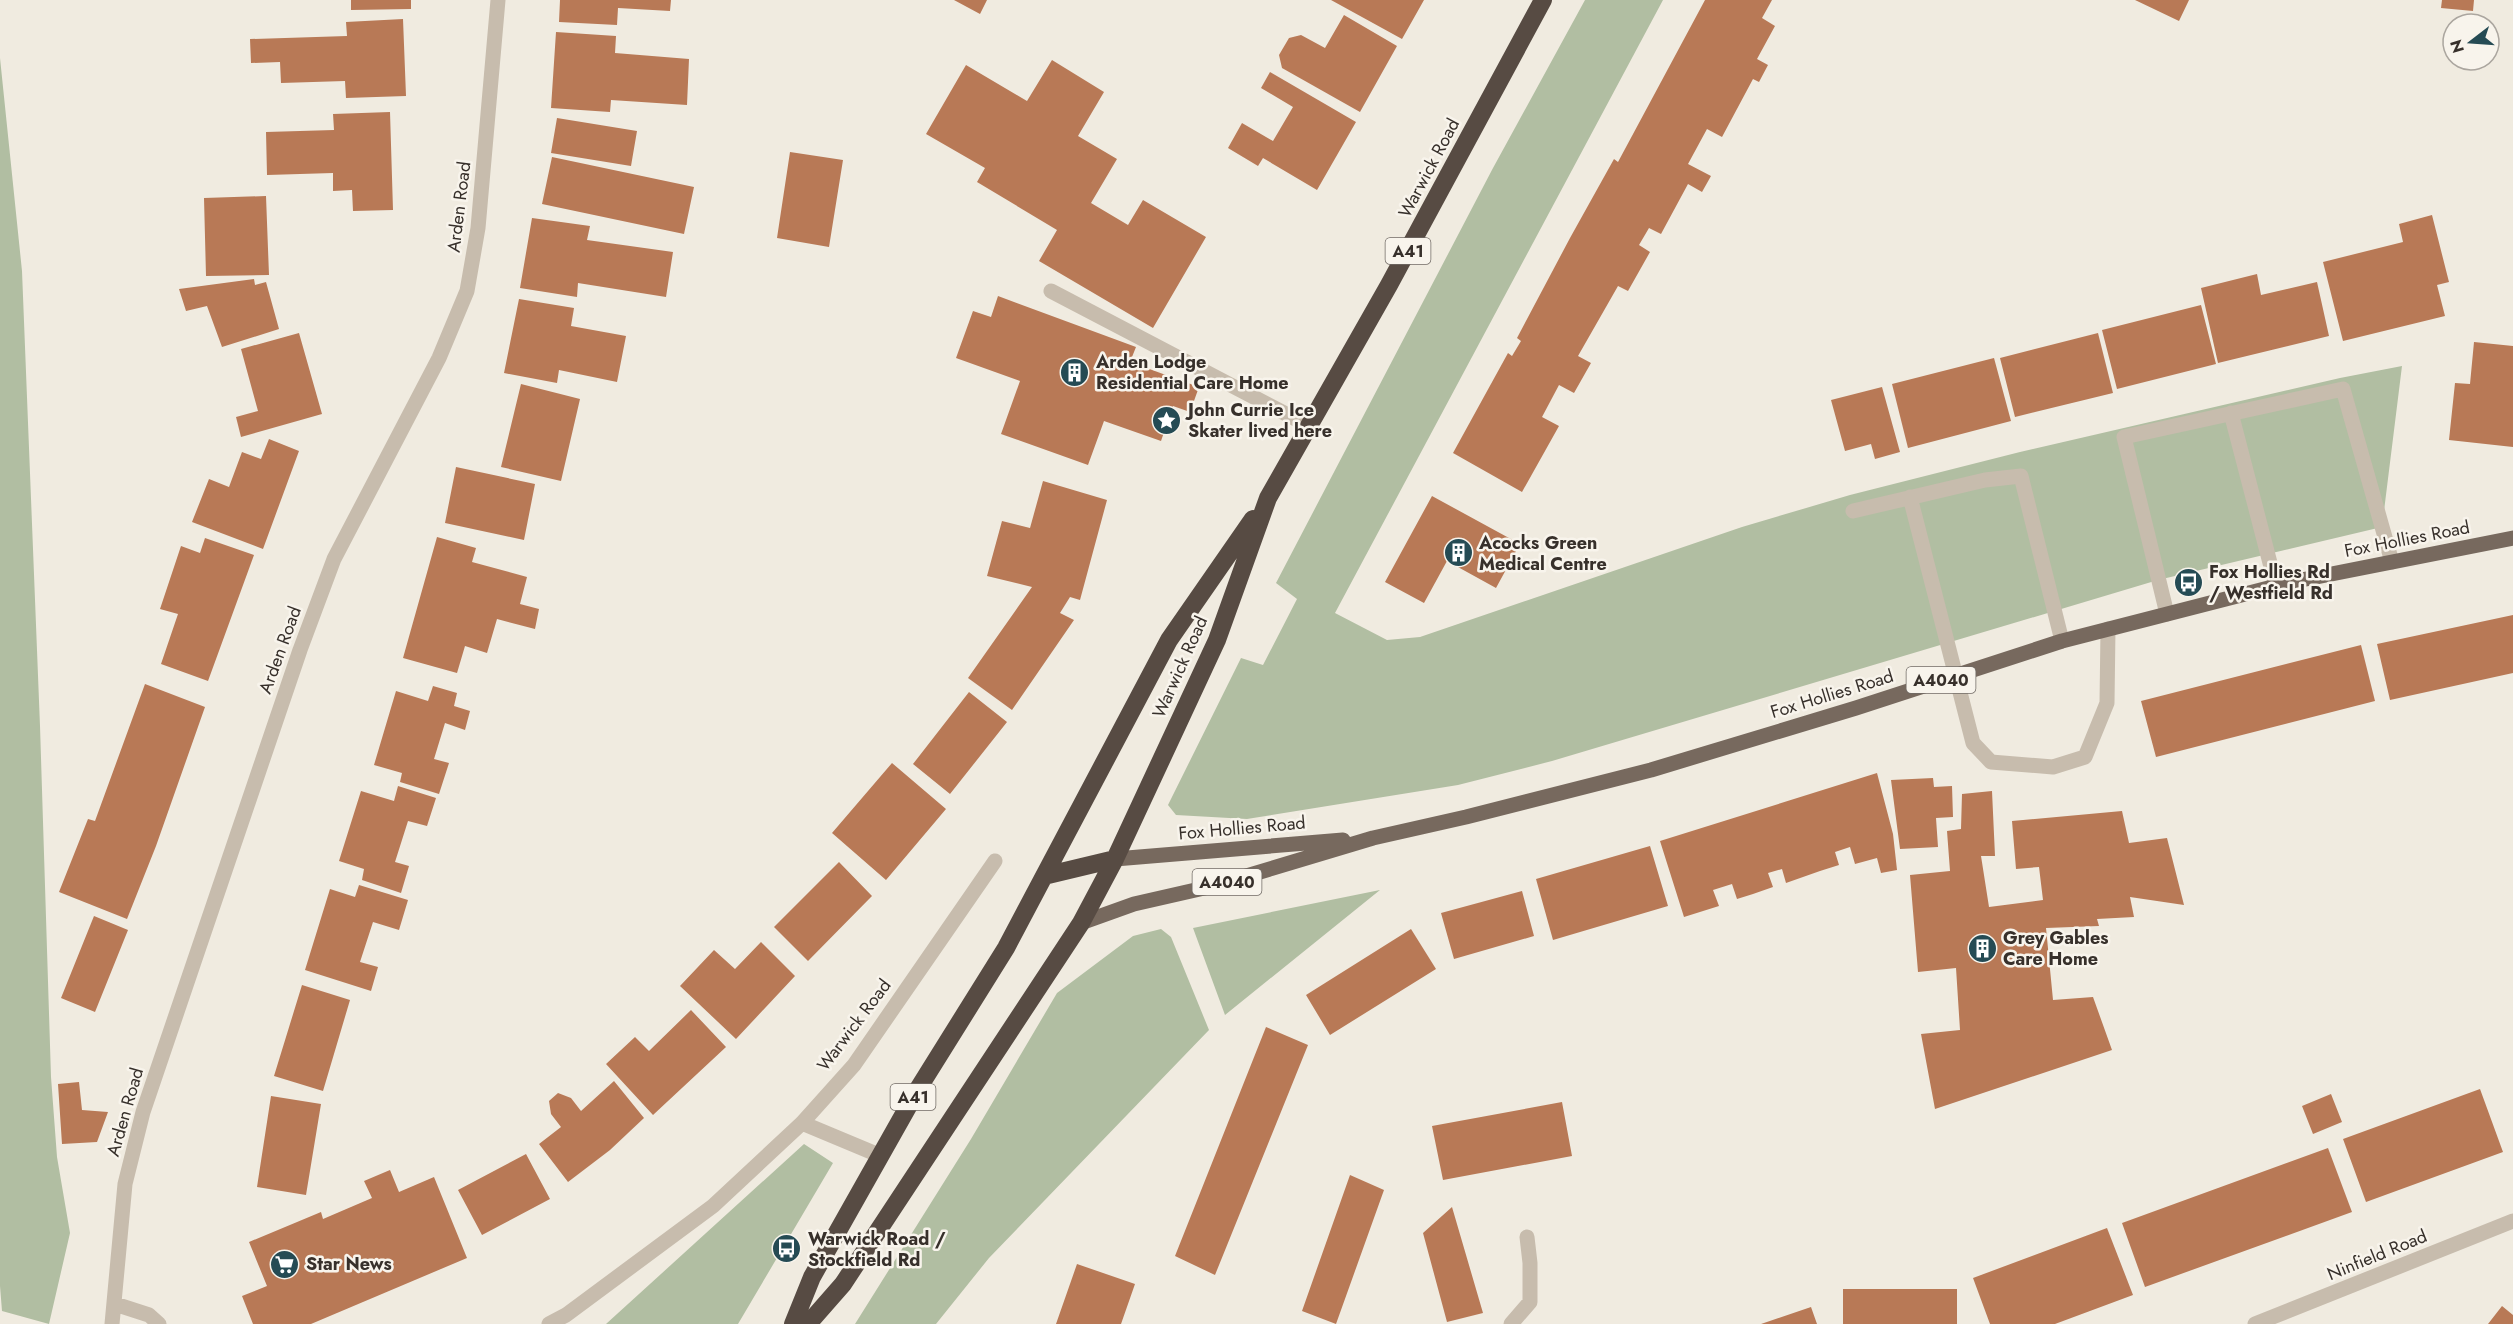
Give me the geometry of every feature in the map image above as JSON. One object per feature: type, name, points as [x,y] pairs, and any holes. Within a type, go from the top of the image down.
[{"type":"highway","name":"Warwick Road","points":[[808,1324],[843,1284],[1081,923],[1115,859],[1217,640],[1268,498],[1389,285],[1543,0]]},
{"type":"highway","name":"A41","points":[[793,1324],[812,1277],[918,1089],[1006,948],[1169,640],[1268,498]]},
{"type":"highway","points":[[1044,876],[1115,859]]},
{"type":"main road","name":"Fox Hollies Road","points":[[1081,923],[1134,904],[1213,886],[1373,837],[1466,817],[1651,770],[1955,676],[2062,640],[2276,586],[2513,538]]},
{"type":"main road","name":"Fox Hollies Road","points":[[1115,859],[1373,837]]},
{"type":"street","name":"Arden Road","points":[[112,1324],[125,1184],[143,1112],[300,650],[334,559],[439,358],[467,291],[478,228],[498,0]]},
{"type":"street","points":[[1051,291],[1309,426]]},
{"type":"street","points":[[2167,614],[2124,437],[2343,389],[2392,561]]},
{"type":"street","points":[[2232,413],[2276,586]]},
{"type":"street","points":[[1853,511],[1985,480],[2021,476],[2062,640]]},
{"type":"street","points":[[1910,497],[1973,743],[1990,762],[2053,767],[2085,757],[2107,703],[2108,629]]},
{"type":"street","name":"Warwick Road","points":[[549,1324],[566,1315],[713,1206],[802,1122],[854,1065],[995,861]]},
{"type":"street","points":[[802,1122],[881,1156]]},
{"type":"street","name":"Ninfield Road","points":[[2255,1324],[2513,1221]]},
{"type":"street","points":[[1511,1324],[1530,1302],[1530,1263],[1527,1238]]},
{"type":"street","points":[[115,1304],[149,1315],[159,1324]]},
{"type":"green space","points":[[1585,0],[1663,0],[1335,613],[1387,640],[1420,637],[1742,527],[1850,495],[2020,452],[2340,378],[2402,366],[2382,527],[2158,580],[1552,761],[1458,785],[1247,819],[1176,815],[1168,805],[1241,658],[1263,665],[1297,599],[1276,583],[1493,168]]},
{"type":"green space","points":[[0,58],[22,271],[51,1077],[57,1157],[70,1233],[49,1324],[2,1311],[0,1286]]},
{"type":"green space","points":[[1380,890],[1225,1015],[1193,928]]},
{"type":"green space","points":[[1161,929],[1171,937],[1209,1030],[989,1258],[936,1324],[855,1324],[971,1139],[1057,993],[1133,936]]},
{"type":"green space","points":[[804,1144],[833,1163],[738,1324],[606,1324]]},
{"type":"building","points":[[351,0],[411,0],[411,9],[351,10]]},
{"type":"building","points":[[560,0],[671,0],[670,11],[618,8],[617,25],[559,22]]},
{"type":"building","points":[[954,0],[987,0],[980,14]]},
{"type":"building","points":[[1331,0],[1424,0],[1402,39]]},
{"type":"building","points":[[1705,0],[1772,0],[1762,18],[1775,26],[1757,59],[1768,65],[1759,82],[1753,79],[1722,137],[1707,129],[1688,164],[1711,176],[1702,192],[1688,184],[1661,234],[1649,228],[1639,245],[1650,252],[1628,291],[1618,286],[1578,356],[1591,363],[1574,393],[1559,385],[1542,417],[1559,426],[1522,492],[1453,453],[1508,353],[1512,356],[1521,341],[1517,338],[1570,238],[1614,159],[1618,162]]},
{"type":"building","points":[[2135,0],[2189,0],[2179,21]]},
{"type":"building","points":[[2442,0],[2474,0],[2473,11],[2441,8]]},
{"type":"building","points":[[1344,15],[1397,46],[1360,112],[1282,68],[1279,55],[1289,38],[1301,35],[1325,48]]},
{"type":"building","points":[[403,19],[406,96],[346,98],[345,81],[281,83],[280,62],[251,63],[250,39],[347,36],[346,22]]},
{"type":"building","points":[[556,32],[616,36],[615,53],[689,59],[687,105],[611,100],[610,112],[551,108]]},
{"type":"building","points":[[1052,60],[1104,92],[1078,136],[1117,159],[1091,203],[1128,225],[1143,200],[1206,237],[1153,328],[1039,261],[1057,230],[977,182],[985,168],[926,134],[966,65],[1027,101]]},
{"type":"building","points":[[1270,72],[1356,122],[1317,190],[1263,158],[1258,166],[1228,148],[1242,123],[1273,141],[1293,107],[1261,88]]},
{"type":"building","points":[[390,112],[393,210],[353,211],[352,190],[333,191],[333,173],[267,175],[266,132],[334,130],[333,114]]},
{"type":"building","points":[[557,118],[637,131],[631,166],[551,153]]},
{"type":"building","points":[[790,152],[843,160],[829,247],[777,238]]},
{"type":"building","points":[[552,157],[694,187],[684,234],[542,204]]},
{"type":"building","points":[[266,196],[269,275],[206,276],[204,198]]},
{"type":"building","points":[[2432,215],[2449,282],[2437,285],[2445,316],[2343,341],[2323,262],[2403,242],[2399,224]]},
{"type":"building","points":[[532,218],[590,226],[587,240],[673,252],[666,297],[578,283],[577,297],[520,288]]},
{"type":"building","points":[[2257,274],[2261,295],[2317,282],[2329,336],[2218,363],[2201,288]]},
{"type":"building","points":[[254,279],[255,285],[266,282],[279,329],[222,347],[207,306],[186,311],[179,289]]},
{"type":"building","name":"Arden Lodge Residential Care Home","points":[[998,296],[1136,347],[1130,362],[1199,387],[1190,412],[1173,406],[1161,441],[1104,421],[1088,465],[1001,434],[1020,381],[956,358],[973,311],[991,317]]},
{"type":"building","points":[[519,299],[574,308],[571,326],[626,336],[617,382],[559,370],[557,383],[504,373]]},
{"type":"building","points":[[2201,305],[2216,364],[2117,389],[2102,330]]},
{"type":"building","points":[[299,333],[322,414],[241,437],[236,417],[258,411],[241,349]]},
{"type":"building","points":[[2098,333],[2113,393],[2015,417],[2000,358]]},
{"type":"building","points":[[2474,342],[2513,346],[2513,447],[2449,440],[2455,383],[2470,384]]},
{"type":"building","points":[[1994,358],[2011,421],[1908,448],[1892,384]]},
{"type":"building","points":[[521,384],[580,399],[561,481],[501,467]]},
{"type":"building","points":[[1882,387],[1900,452],[1875,459],[1871,444],[1845,451],[1831,400]]},
{"type":"building","points":[[269,439],[299,451],[263,549],[192,522],[209,479],[229,487],[242,452],[261,459]]},
{"type":"building","points":[[456,467],[535,484],[524,540],[445,523]]},
{"type":"building","points":[[1043,481],[1107,500],[1080,600],[1070,597],[1060,613],[1074,620],[1012,710],[968,678],[1032,587],[987,576],[1002,521],[1030,528]]},
{"type":"building","name":"Acocks Green Medical Centre","points":[[1432,496],[1520,544],[1496,588],[1447,561],[1424,603],[1385,582]]},
{"type":"building","points":[[437,537],[476,548],[472,562],[527,577],[520,604],[539,609],[535,629],[497,619],[487,653],[465,646],[457,673],[403,658]]},
{"type":"building","points":[[205,538],[254,555],[208,681],[161,664],[178,614],[160,609],[181,546],[200,553]]},
{"type":"building","points":[[2513,615],[2513,673],[2390,700],[2377,644]]},
{"type":"building","points":[[2361,645],[2375,701],[2156,757],[2141,701]]},
{"type":"building","points":[[145,684],[205,707],[156,846],[127,919],[59,892],[88,819],[95,821]]},
{"type":"building","points":[[433,686],[457,693],[454,706],[470,711],[465,730],[445,723],[434,759],[449,763],[439,794],[400,782],[402,773],[374,765],[396,691],[428,701]]},
{"type":"building","points":[[969,692],[1007,722],[950,794],[913,764]]},
{"type":"building","points":[[892,763],[946,809],[886,880],[832,833]]},
{"type":"building","points":[[1877,773],[1893,834],[1897,870],[1881,873],[1877,858],[1855,864],[1850,847],[1835,852],[1839,865],[1786,883],[1782,869],[1768,873],[1773,887],[1753,894],[1737,899],[1732,884],[1713,890],[1719,906],[1684,917],[1660,841]]},
{"type":"building","points":[[1933,778],[1934,787],[1952,786],[1953,817],[1936,818],[1938,847],[1900,849],[1891,780]]},
{"type":"building","points":[[398,786],[436,798],[427,826],[408,821],[395,862],[409,866],[401,893],[362,880],[364,869],[339,861],[361,791],[394,801]]},
{"type":"building","name":"Grey Gables Care Home","points":[[1992,791],[1995,856],[1981,856],[1989,907],[2043,900],[2039,867],[2016,869],[2012,821],[2122,811],[2129,843],[2167,838],[2184,905],[2130,897],[2134,917],[2097,919],[2099,926],[2046,928],[2053,1000],[2093,997],[2112,1050],[1935,1109],[1921,1034],[1960,1030],[1956,968],[1918,972],[1910,875],[1950,871],[1947,831],[1961,829],[1962,794]]},
{"type":"building","points":[[1650,846],[1668,906],[1553,940],[1536,879]]},
{"type":"building","points":[[839,862],[872,896],[808,961],[774,927]]},
{"type":"building","points":[[359,885],[408,900],[399,930],[373,922],[360,962],[378,967],[371,991],[305,970],[330,889],[355,897]]},
{"type":"building","points":[[1522,891],[1534,936],[1454,959],[1441,913]]},
{"type":"building","points":[[94,916],[128,930],[95,1012],[61,998]]},
{"type":"building","points":[[1411,929],[1436,969],[1330,1035],[1306,995]]},
{"type":"building","points":[[761,942],[795,976],[736,1039],[680,986],[714,950],[735,969]]},
{"type":"building","points":[[302,985],[350,1000],[323,1091],[274,1076]]},
{"type":"building","points":[[691,1010],[726,1047],[653,1115],[606,1064],[635,1037],[649,1051]]},
{"type":"building","points":[[1266,1027],[1308,1045],[1215,1275],[1175,1256]]},
{"type":"building","points":[[614,1081],[644,1118],[610,1150],[568,1182],[539,1144],[561,1127],[551,1114],[549,1101],[558,1093],[571,1098],[581,1111]]},
{"type":"building","points":[[79,1082],[82,1110],[108,1112],[97,1142],[62,1144],[58,1084]]},
{"type":"building","points":[[2480,1089],[2503,1152],[2366,1202],[2343,1139]]},
{"type":"building","points":[[2331,1094],[2342,1122],[2313,1134],[2302,1106]]},
{"type":"building","points":[[271,1096],[321,1104],[306,1195],[257,1187]]},
{"type":"building","points":[[1562,1102],[1572,1156],[1443,1180],[1432,1126]]},
{"type":"building","points":[[2328,1148],[2352,1212],[2145,1287],[2122,1223]]},
{"type":"building","points":[[526,1154],[550,1199],[482,1235],[458,1190]]},
{"type":"building","points":[[390,1170],[399,1192],[434,1177],[467,1258],[311,1324],[253,1324],[242,1296],[267,1286],[249,1242],[321,1212],[323,1219],[372,1198],[364,1181]]},
{"type":"building","points":[[1350,1175],[1384,1190],[1336,1324],[1302,1311]]},
{"type":"building","points":[[1452,1207],[1483,1313],[1447,1322],[1423,1233]]},
{"type":"building","points":[[2107,1228],[2133,1295],[2055,1324],[1990,1324],[1973,1278]]},
{"type":"building","points":[[1077,1264],[1135,1284],[1121,1324],[1056,1324]]},
{"type":"building","points":[[1843,1289],[1957,1289],[1957,1324],[1843,1324]]},
{"type":"building","points":[[2502,1306],[2513,1315],[2513,1324],[2488,1324]]},
{"type":"building","points":[[1811,1307],[1817,1324],[1761,1324]]},
{"type":"place","name":"Arden Lodge Residential Care Home","points":[[1075,372]]},
{"type":"place","name":"John Currie Ice Skater lived here","points":[[1167,420]]},
{"type":"place","name":"Acocks Green Medical Centre","points":[[1458,553]]},
{"type":"place","name":"Fox Hollies Rd / Westfield Rd","points":[[2188,582]]},
{"type":"place","name":"Grey Gables Care Home","points":[[1982,948]]},
{"type":"place","name":"Warwick Road / Stockfield Rd","points":[[787,1249]]},
{"type":"place","name":"Star News","points":[[285,1264]]}]
